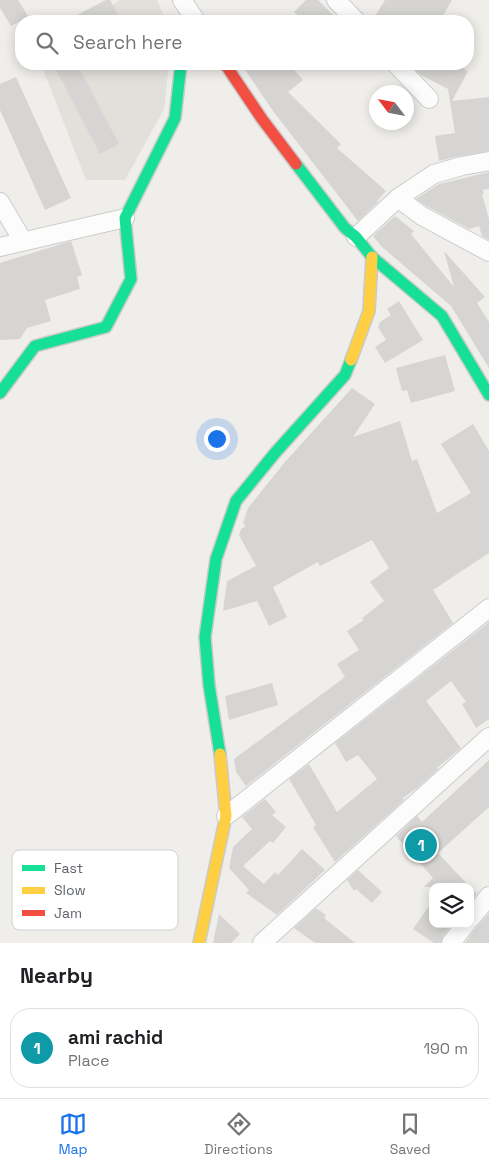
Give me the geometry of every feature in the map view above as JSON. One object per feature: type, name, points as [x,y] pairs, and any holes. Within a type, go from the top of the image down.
[{"type":"street","points":[[336,0],[350,15]]},
{"type":"street","points":[[0,393],[35,346],[106,327],[131,279],[125,218],[175,118],[180,70]]},
{"type":"street","points":[[229,70],[268,126],[345,228],[356,237],[372,257],[442,316],[489,395]]},
{"type":"street","points":[[402,70],[429,99]]},
{"type":"street","points":[[356,237],[398,198],[434,174],[489,161]]},
{"type":"street","points":[[398,198],[422,216],[489,252]]},
{"type":"street","points":[[0,202],[23,241]]},
{"type":"street","points":[[0,247],[125,218]]},
{"type":"street","points":[[199,943],[226,816],[218,734],[209,685],[205,637],[216,559],[236,501],[275,453],[345,375],[369,311],[372,257]]},
{"type":"street","points":[[226,816],[489,608]]},
{"type":"street","points":[[262,943],[489,737]]},
{"type":"street","points":[[474,914],[489,896]]},
{"type":"street","points":[[451,943],[463,928]]},
{"type":"shaded area","points":[[120,0],[157,0],[163,15],[96,15]]},
{"type":"shaded area","points":[[43,70],[168,70],[164,109],[125,180],[86,180]]},
{"type":"building","points":[[0,0],[18,0],[27,15],[15,15],[15,24],[11,26],[0,8]]},
{"type":"building","points":[[106,0],[110,0],[118,15],[77,15]]},
{"type":"building","points":[[306,0],[318,0],[333,15],[297,15],[294,12]]},
{"type":"building","points":[[385,0],[452,0],[443,15],[376,15]]},
{"type":"building","points":[[56,70],[80,70],[119,144],[100,154]]},
{"type":"building","points":[[245,70],[294,70],[303,80],[288,92],[341,144],[337,148],[386,191],[378,202],[358,221],[273,111]]},
{"type":"building","points":[[416,70],[468,71],[452,101],[489,97],[489,151],[439,161],[435,136],[455,133],[448,89],[421,75]]},
{"type":"building","points":[[16,77],[71,198],[45,210],[0,110],[0,84]]},
{"type":"building","points":[[489,172],[489,189],[483,190],[484,194],[482,194],[489,219],[489,240],[482,236],[479,226],[469,229],[416,199],[439,184]]},
{"type":"building","points":[[395,216],[414,231],[411,234],[454,287],[444,251],[485,297],[477,303],[489,322],[489,368],[451,306],[382,247],[373,236]]},
{"type":"building","points":[[71,241],[82,275],[77,277],[80,289],[45,300],[51,321],[27,328],[20,339],[0,340],[0,263]]},
{"type":"building","points":[[399,301],[423,340],[385,363],[375,347],[386,340],[378,327],[380,322],[391,315],[387,309]]},
{"type":"building","points":[[445,355],[455,391],[411,403],[407,390],[402,391],[396,368]]},
{"type":"building","points":[[352,388],[375,404],[353,437],[400,421],[412,461],[417,459],[437,513],[471,493],[441,444],[473,424],[489,451],[489,553],[433,590],[453,623],[246,786],[236,772],[234,759],[345,677],[337,664],[359,650],[347,631],[364,620],[362,618],[384,601],[370,582],[389,568],[372,540],[320,566],[318,562],[273,587],[287,617],[269,626],[257,601],[223,611],[227,581],[256,566],[239,535],[241,529],[246,526],[243,523],[248,508],[285,462]]},
{"type":"building","points":[[489,622],[489,719],[476,728],[462,704],[466,702],[451,681],[426,701],[461,748],[417,788],[403,798],[404,800],[335,862],[313,827],[316,825],[289,779],[309,764],[337,812],[377,779],[358,755],[346,762],[335,743]]},
{"type":"building","points":[[272,683],[278,705],[229,720],[225,696]]},
{"type":"building","points":[[489,760],[489,807],[438,853],[466,883],[429,883],[429,887],[424,887],[433,878],[396,836],[417,816],[422,822]]},
{"type":"building","points":[[265,799],[276,812],[272,815],[286,827],[273,843],[270,841],[243,866],[264,884],[275,872],[278,875],[302,849],[325,870],[277,915],[246,893],[249,890],[229,868],[233,847],[252,829],[242,817]]},
{"type":"building","points":[[358,870],[382,892],[372,903],[356,889],[354,891],[347,880]]},
{"type":"building","points":[[429,906],[429,928],[449,928],[443,936],[441,943],[434,943],[413,929]]},
{"type":"building","points":[[316,908],[326,915],[324,918],[355,943],[315,943],[294,928]]},
{"type":"building","points":[[489,913],[489,943],[465,943],[476,928]]},
{"type":"building","points":[[219,914],[240,934],[231,943],[213,943]]},
{"type":"traffic: fast","points":[[0,393],[35,346],[106,327],[131,279],[125,218],[175,118],[180,70]]},
{"type":"traffic: fast","points":[[296,164],[345,228],[356,237],[372,257],[442,316],[489,395]]},
{"type":"traffic: fast","points":[[220,754],[209,685],[205,637],[216,559],[236,501],[275,453],[345,375],[351,360]]},
{"type":"traffic: slow","points":[[351,360],[369,311],[372,257]]},
{"type":"traffic: slow","points":[[199,943],[226,816],[220,754]]},
{"type":"traffic: jam","points":[[229,70],[262,119],[296,164]]},
{"type":"place","name":"ami rachid","points":[[421,845]]}]
